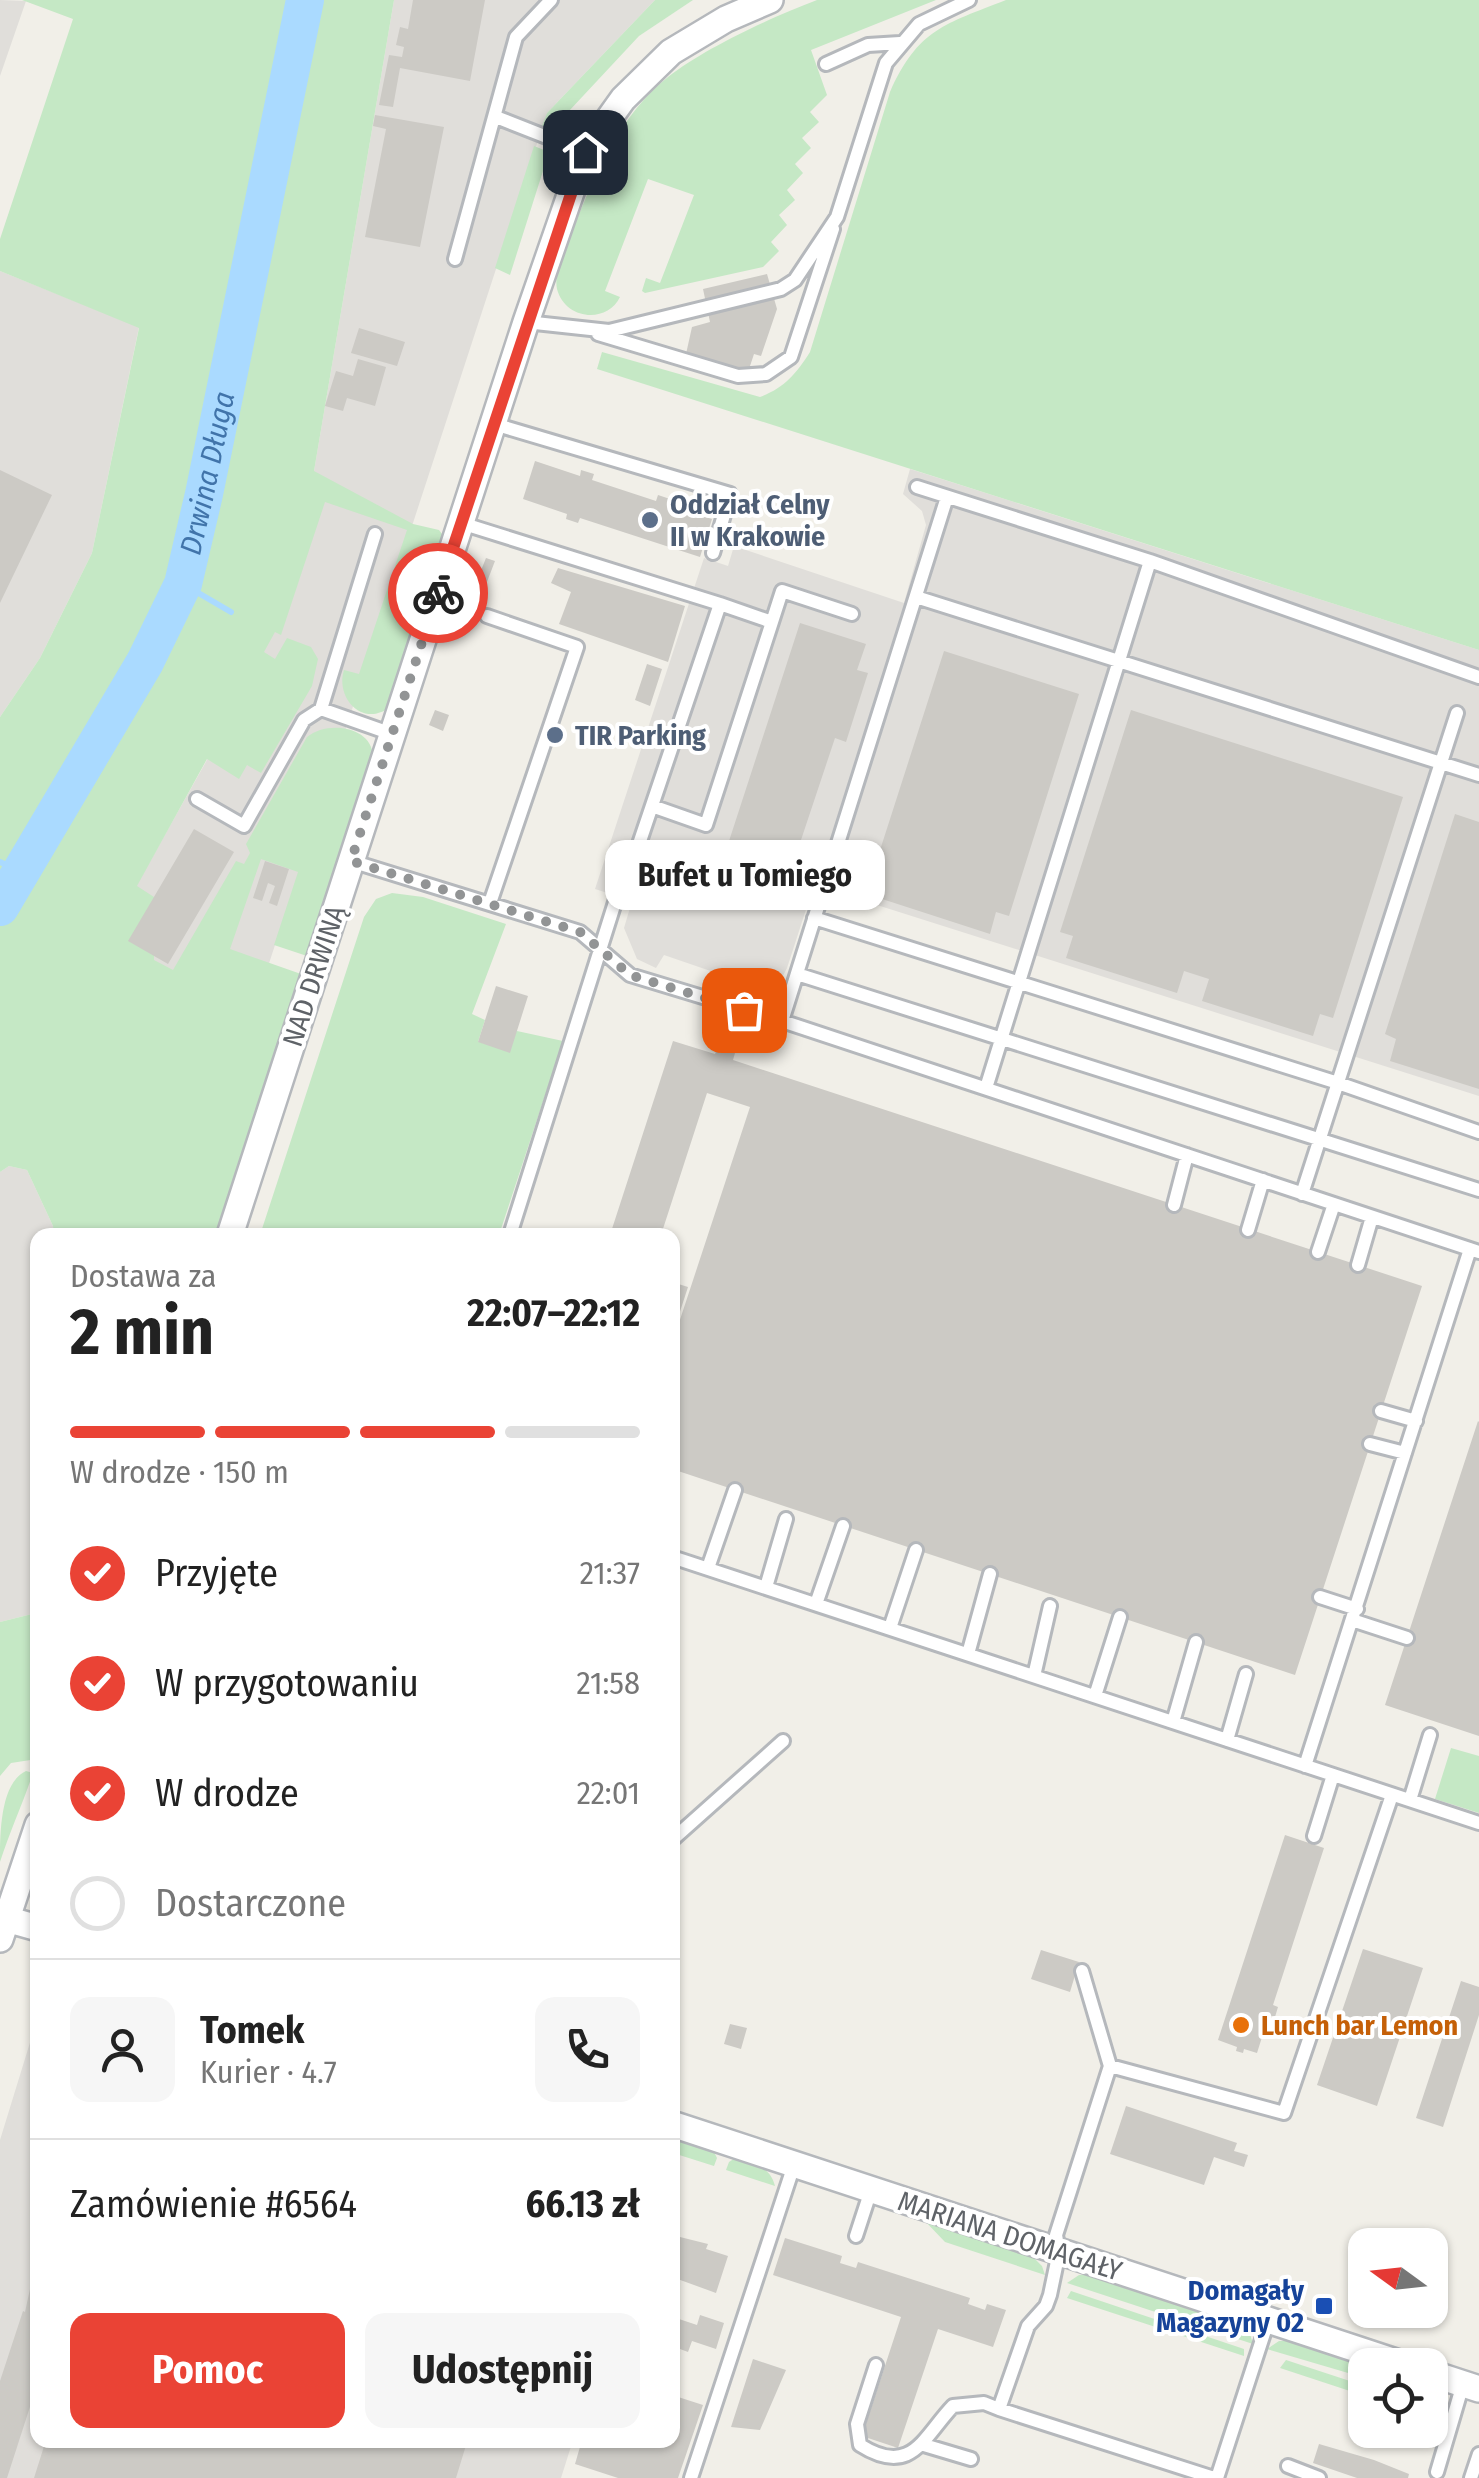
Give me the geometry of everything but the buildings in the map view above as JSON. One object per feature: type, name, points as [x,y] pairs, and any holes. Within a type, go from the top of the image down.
[{"type":"street","name":"NAD DRWINĄ","points":[[232,1228],[460,523],[585,152],[623,100],[671,52],[770,0]]},
{"type":"street","points":[[3,1929],[26,1896]]},
{"type":"street","points":[[3,1929],[30,1928]]},
{"type":"street","name":"MARIANA DOMAGAŁY","points":[[680,2127],[1353,2348]]},
{"type":"lane","points":[[577,328],[738,376],[766,374],[791,357],[886,64],[919,24],[969,0]]},
{"type":"lane","points":[[454,259],[516,37],[547,2]]},
{"type":"lane","points":[[826,64],[868,46],[900,44]]},
{"type":"lane","points":[[496,117],[585,152]]},
{"type":"lane","points":[[526,322],[609,331],[782,289],[795,280],[837,217]]},
{"type":"lane","points":[[494,424],[730,494],[713,552]]},
{"type":"lane","points":[[917,487],[1150,561],[1479,676]]},
{"type":"lane","points":[[782,1021],[947,497]]},
{"type":"lane","points":[[460,523],[772,622]]},
{"type":"lane","points":[[197,799],[244,826],[304,720],[321,709],[375,534]]},
{"type":"lane","points":[[986,1088],[1150,561]]},
{"type":"lane","points":[[652,806],[706,825],[782,592],[852,614]]},
{"type":"lane","points":[[916,596],[1479,775]]},
{"type":"lane","points":[[512,1228],[601,949],[720,604]]},
{"type":"lane","points":[[487,616],[577,647],[490,903]]},
{"type":"lane","points":[[321,709],[392,734]]},
{"type":"lane","points":[[1302,1194],[1458,713]]},
{"type":"lane","points":[[351,861],[580,932],[630,975],[782,1021],[1474,1250],[1306,1766]]},
{"type":"lane","points":[[814,918],[1338,1083],[1479,1132]]},
{"type":"lane","points":[[797,974],[1479,1190]]},
{"type":"lane","points":[[1174,1205],[1187,1155]]},
{"type":"lane","points":[[1248,1230],[1263,1180]]},
{"type":"lane","points":[[1318,1252],[1334,1204]]},
{"type":"lane","points":[[1358,1265],[1372,1216]]},
{"type":"lane","points":[[1381,1411],[1416,1420]]},
{"type":"lane","points":[[1370,1444],[1405,1454]]},
{"type":"lane","points":[[708,1568],[735,1490]]},
{"type":"lane","points":[[766,1587],[786,1520]]},
{"type":"lane","points":[[816,1604],[843,1526]]},
{"type":"lane","points":[[890,1628],[916,1550]]},
{"type":"lane","points":[[680,1559],[1479,1823]]},
{"type":"lane","points":[[968,1654],[990,1574]]},
{"type":"lane","points":[[1320,1597],[1407,1638]]},
{"type":"lane","points":[[1034,1676],[1050,1606]]},
{"type":"lane","points":[[1095,1696],[1120,1617]]},
{"type":"lane","points":[[1173,1722],[1196,1642]]},
{"type":"lane","points":[[1227,1740],[1246,1674]]},
{"type":"lane","points":[[1410,1800],[1430,1735]]},
{"type":"lane","points":[[680,1833],[783,1741]]},
{"type":"lane","points":[[1314,1836],[1333,1775]]},
{"type":"lane","points":[[1110,2066],[1284,2113],[1392,1795]]},
{"type":"lane","points":[[999,2409],[1028,2326],[1046,2306],[1060,2252],[1056,2235],[1110,2066],[1082,1971]]},
{"type":"lane","points":[[691,2478],[794,2164]]},
{"type":"lane","points":[[856,2236],[870,2190]]},
{"type":"lane","points":[[876,2365],[857,2424],[860,2445],[870,2452],[899,2456],[914,2453],[953,2406],[984,2403],[1216,2478],[1268,2321]]},
{"type":"lane","points":[[1437,2472],[1471,2386]]},
{"type":"lane","points":[[924,2445],[971,2459]]},
{"type":"lane","points":[[1471,2478],[1479,2454]]},
{"type":"lane","points":[[1288,2466],[1318,2478]]},
{"type":"shaded area","points":[[0,0],[26,1],[0,76]]},
{"type":"shaded area","points":[[394,0],[655,0],[547,113],[208,1150],[107,938],[221,735],[314,471]]},
{"type":"shaded area","points":[[0,271],[139,327],[92,553],[40,658],[0,717]]},
{"type":"shaded area","points":[[910,469],[1479,650],[1479,1096],[814,885],[787,968],[774,993],[760,1000],[763,989],[664,955],[656,968],[637,959],[624,928],[632,901],[595,889],[704,558],[728,566],[734,546],[904,603],[926,525],[922,511],[903,494]]},
{"type":"shaded area","points":[[9,1166],[27,1170],[53,1228],[30,1228],[30,1614],[0,1622],[0,1172]]},
{"type":"shaded area","points":[[30,2042],[30,2448],[570,2448],[561,2478],[0,2478],[0,2140]]},
{"type":"green space","points":[[22,0],[394,0],[314,471],[413,524],[439,530],[445,538],[390,707],[380,713],[361,712],[347,700],[344,670],[359,674],[407,530],[325,502],[281,635],[275,632],[264,652],[275,659],[287,638],[311,647],[318,659],[312,686],[261,773],[247,765],[239,779],[207,759],[137,886],[154,897],[154,960],[173,970],[236,861],[244,864],[250,853],[246,844],[307,737],[326,729],[347,729],[357,732],[371,746],[373,756],[307,956],[274,945],[298,872],[261,859],[230,949],[301,974],[219,1228],[53,1228],[27,1170],[9,1166],[0,1172],[0,717],[40,658],[92,553],[139,328],[0,271],[0,239],[73,19]]},
{"type":"green space","points":[[655,0],[693,0],[639,36],[569,111],[577,119],[592,124],[568,133],[542,126],[547,113]]},
{"type":"green space","points":[[817,0],[936,0],[811,50],[827,95],[810,112],[819,122],[802,138],[811,148],[795,164],[803,173],[787,190],[795,200],[779,215],[787,225],[771,242],[779,251],[763,267],[645,293],[642,291],[646,278],[660,283],[694,195],[648,179],[605,291],[620,297],[606,312],[596,315],[568,307],[557,289],[562,256],[602,164],[637,108],[668,77],[701,55]]},
{"type":"green space","points":[[1006,0],[1479,0],[1479,650],[597,369],[602,352],[760,397],[789,379],[810,352],[890,92],[901,71],[911,54],[936,31]]},
{"type":"green space","points":[[534,146],[549,152],[510,275],[495,268]]},
{"type":"green space","points":[[392,893],[423,897],[506,924],[472,1014],[485,1020],[478,1042],[517,1031],[563,1041],[501,1228],[262,1228],[364,917],[376,899]]},
{"type":"green space","points":[[30,1614],[30,1760],[11,1763],[0,1776],[0,1622]]},
{"type":"green space","points":[[1451,1748],[1479,1756],[1479,1813],[1435,1799]]},
{"type":"green space","points":[[30,1772],[0,1862],[6,1798],[17,1777]]},
{"type":"green space","points":[[680,2140],[713,2150],[717,2158],[714,2166],[680,2155]]},
{"type":"green space","points":[[735,2158],[765,2170],[775,2186],[726,2170]]},
{"type":"green space","points":[[923,2219],[1031,2255],[1045,2275],[945,2242]]},
{"type":"green space","points":[[1090,2274],[1238,2323],[1250,2334],[1253,2344],[1067,2283],[1079,2275]]},
{"type":"green space","points":[[1071,2291],[1244,2349],[1244,2356],[1067,2298]]},
{"type":"green space","points":[[1279,2341],[1290,2341],[1348,2360],[1348,2373],[1267,2349]]},
{"type":"green space","points":[[1286,2360],[1348,2380],[1348,2390],[1280,2368]]},
{"type":"waterway","name":"Drwina Długa","points":[[0,907],[145,662],[183,584],[305,0]]},
{"type":"waterway","points":[[183,584],[231,612]]},
{"type":"waterway","points":[[0,862],[20,871]]},
{"type":"way so far","points":[[438,593],[351,861],[580,932],[630,975],[744,1010]]},
{"type":"place","name":"Oddział Celny II w Krakowie","points":[[650,520]]},
{"type":"place","name":"TIR Parking","points":[[555,735]]},
{"type":"place","name":"Bufet u Tomiego","points":[[744,1010]]},
{"type":"place","name":"Lunch bar Lemon","points":[[1241,2025]]},
{"type":"place","name":"Domagały Magazyny 02","points":[[1324,2306]]},
{"type":"route","points":[[438,593],[585,152]]}]
